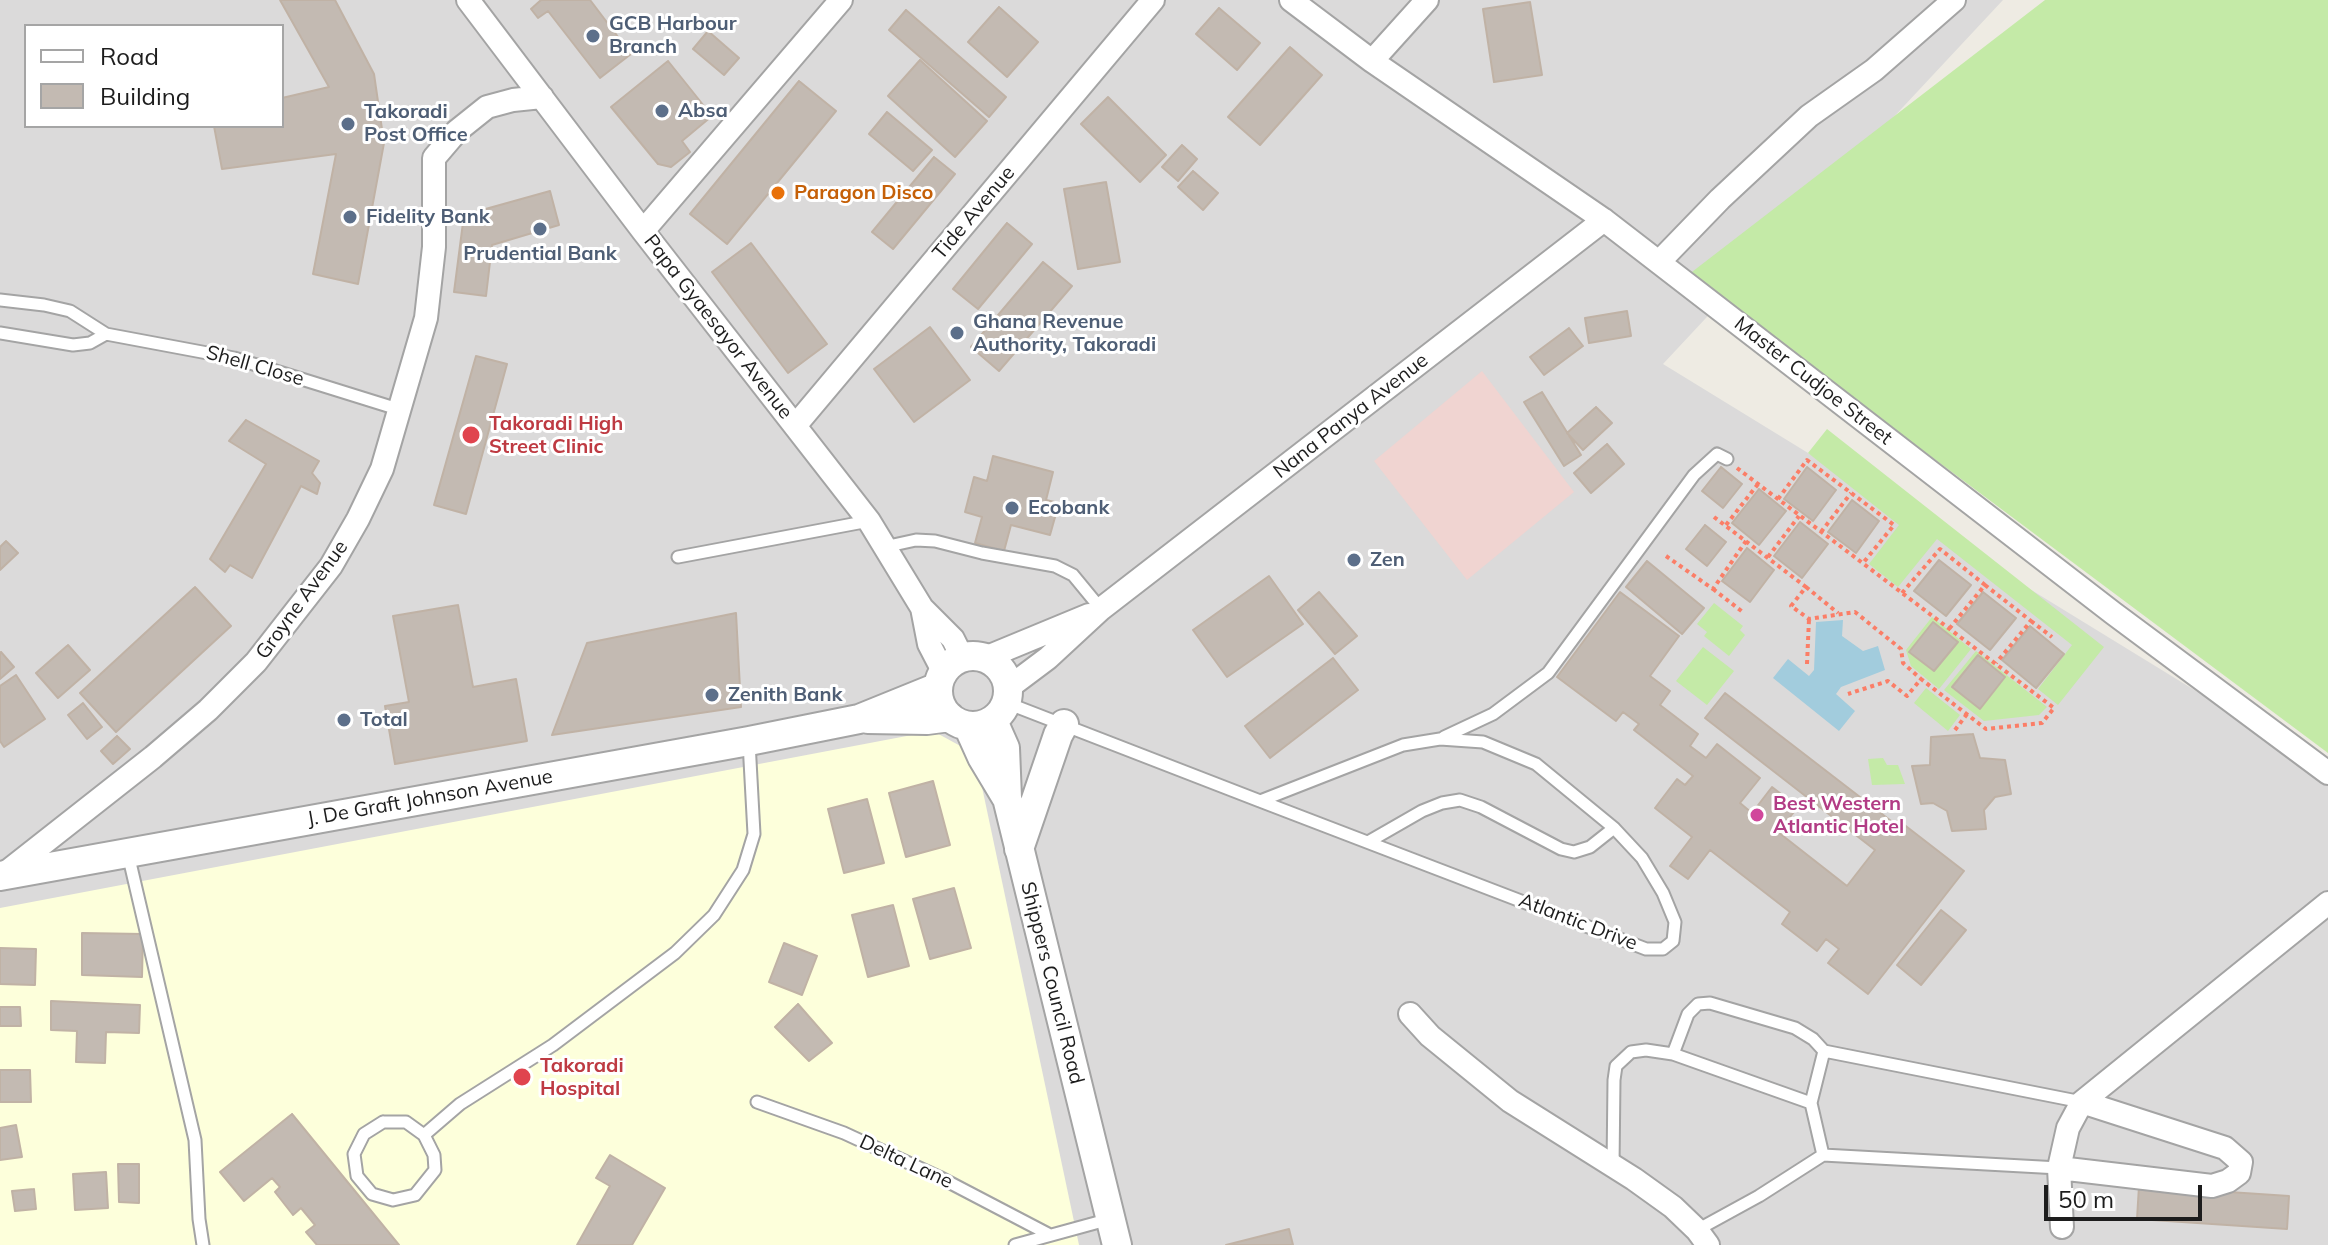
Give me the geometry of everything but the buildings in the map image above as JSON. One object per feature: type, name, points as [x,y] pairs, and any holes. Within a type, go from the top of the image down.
[{"type":"street","name":"Papa Gyaesayor Avenue","points":[[468,0],[869,521],[922,608],[953,639],[957,668]]},
{"type":"street","points":[[643,231],[841,0]]},
{"type":"street","name":"Tide Avenue","points":[[795,426],[1153,0]]},
{"type":"street","name":"Master Cudjoe Street","points":[[1291,0],[1372,61],[1604,220],[2113,613],[2328,773]]},
{"type":"street","points":[[1372,61],[1427,0]]},
{"type":"street","points":[[1659,262],[1720,199],[1809,116],[1874,70],[1954,0]]},
{"type":"street","name":"Groyne Avenue","points":[[1,876],[208,710],[256,662],[331,566],[382,469],[426,318],[434,247],[434,158],[457,131],[487,107],[542,97]]},
{"type":"street","name":"Nana Panya Avenue","points":[[985,711],[1099,611],[1604,220]]},
{"type":"street","name":"Nana Panya Avenue","points":[[957,668],[1099,611]]},
{"type":"street","points":[[957,668],[1001,670],[985,711],[940,704],[957,668]]},
{"type":"street","name":"J. De Graft Johnson Avenue","points":[[859,719],[957,668]]},
{"type":"street","name":"J. De Graft Johnson Avenue","points":[[1,876],[859,719],[927,720],[985,711]]},
{"type":"street","name":"Shippers Council Road","points":[[985,711],[982,757],[1007,798],[1114,1232]]},
{"type":"street","points":[[1019,850],[1064,724]]},
{"type":"street","points":[[2062,1227],[2059,1168],[2068,1128],[2082,1102],[2328,903]]},
{"type":"street","points":[[1410,1014],[1430,1036],[1510,1101],[1673,1207],[1702,1237]]},
{"type":"street","points":[[2059,1168],[2212,1186],[2228,1181],[2239,1173],[2241,1162],[2225,1148],[2082,1102]]},
{"type":"lane","name":"Shell Close","points":[[0,300],[70,311],[106,334],[234,358],[401,410]]},
{"type":"lane","name":"Shell Close","points":[[0,333],[73,345],[90,343],[106,334]]},
{"type":"lane","points":[[1440,739],[1493,714],[1548,673],[1694,475],[1717,454],[1729,462]]},
{"type":"lane","points":[[678,557],[869,521]]},
{"type":"lane","points":[[884,547],[916,540],[935,541],[1055,566],[1073,575],[1099,611]]},
{"type":"lane","name":"Atlantic Drive","points":[[985,711],[1064,724],[1260,801],[1646,949],[1663,949],[1673,941],[1675,922],[1669,908],[1642,858],[1614,828],[1536,764],[1483,742],[1440,739],[1403,745],[1260,801]]},
{"type":"lane","points":[[424,1135],[460,1104],[553,1045],[664,961],[714,915],[743,870],[754,834],[749,741]]},
{"type":"lane","points":[[1368,842],[1422,811],[1460,800],[1481,807],[1561,849],[1574,852],[1590,847],[1614,828]]},
{"type":"lane","points":[[127,851],[195,1140],[203,1245]]},
{"type":"lane","points":[[1673,1054],[1688,1014],[1698,1004],[1710,1003],[1795,1028],[1813,1039],[1824,1051],[2082,1102]]},
{"type":"lane","points":[[1613,1167],[1616,1066],[1631,1052],[1646,1050],[1673,1054],[1811,1103]]},
{"type":"lane","points":[[1823,1155],[1811,1103],[1824,1051]]},
{"type":"lane","name":"Delta Lane","points":[[757,1102],[844,1133],[939,1177],[1050,1235]]},
{"type":"lane","points":[[383,1122],[406,1122],[424,1135],[434,1155],[435,1170],[415,1195],[393,1200],[372,1194],[357,1176],[354,1154],[364,1134],[383,1122]]},
{"type":"lane","points":[[1702,1237],[1823,1155],[2059,1168]]},
{"type":"lane","points":[[1015,1245],[1050,1235],[1114,1232]]},
{"type":"path","points":[[1778,499],[1807,460],[1894,525],[1863,563]]},
{"type":"path","points":[[1729,462],[2054,708],[2042,723],[1986,729],[1903,663],[1901,649],[1855,612],[1809,619],[1791,606],[1806,587]]},
{"type":"path","points":[[1726,525],[1758,484]]},
{"type":"path","points":[[1821,532],[1851,493]]},
{"type":"path","points":[[1768,557],[1799,516]]},
{"type":"path","points":[[1714,517],[1838,613]]},
{"type":"path","points":[[1713,589],[1746,541]]},
{"type":"path","points":[[1902,593],[1940,549],[2052,637]]},
{"type":"path","points":[[1666,556],[1744,613]]},
{"type":"path","points":[[1949,629],[1985,585]]},
{"type":"path","points":[[1807,664],[1809,619]]},
{"type":"path","points":[[1995,663],[2031,621]]},
{"type":"path","points":[[1848,694],[1888,681],[1907,696],[1921,679]]},
{"type":"path","points":[[1955,730],[1967,714]]},
{"type":"shaded area","points":[[0,0],[2003,0],[1663,364],[2328,772],[2328,1245],[0,1245]]},
{"type":"shaded area","points":[[1482,371],[1574,492],[1467,580],[1374,461]]},
{"type":"shaded area","name":"Takoradi Hospital","points":[[933,731],[975,754],[1079,1245],[0,1245],[0,908]]},
{"type":"green space","points":[[2045,0],[2328,0],[2328,753],[1688,275]]},
{"type":"green space","points":[[1827,429],[2104,647],[2058,705],[2038,689],[2072,645],[1937,539],[1898,587],[1869,564],[1899,525],[1808,453]]},
{"type":"green space","points":[[1714,603],[1743,626],[1740,630],[1745,635],[1729,656],[1704,636],[1707,632],[1697,624]]},
{"type":"green space","points":[[1932,617],[1971,649],[1939,689],[1911,666],[1906,650]]},
{"type":"green space","points":[[1703,647],[1734,671],[1707,705],[1676,681]]},
{"type":"green space","points":[[1976,651],[2047,707],[2039,715],[1984,721],[1944,690]]},
{"type":"green space","points":[[1926,688],[1960,715],[1948,731],[1914,703]]},
{"type":"green space","points":[[1883,758],[1887,765],[1898,765],[1905,784],[1872,785],[1868,759]]},
{"type":"water","points":[[1843,620],[1842,636],[1863,651],[1878,646],[1885,670],[1841,687],[1836,694],[1855,711],[1839,731],[1773,678],[1788,659],[1809,676],[1814,670],[1816,622]]},
{"type":"place","name":"GCB Harbour Branch","points":[[593,36]]},
{"type":"place","name":"Absa","points":[[662,111]]},
{"type":"place","name":"Takoradi Post Office","points":[[348,124]]},
{"type":"place","name":"Paragon Disco","points":[[778,193]]},
{"type":"place","name":"Fidelity Bank","points":[[350,217]]},
{"type":"place","name":"Prudential Bank","points":[[540,229]]},
{"type":"place","name":"Ghana Revenue Authority, Takoradi","points":[[957,333]]},
{"type":"place","name":"Takoradi High Street Clinic","points":[[471,435]]},
{"type":"place","name":"Ecobank","points":[[1012,508]]},
{"type":"place","name":"Zen","points":[[1354,560]]},
{"type":"place","name":"Zenith Bank","points":[[712,695]]},
{"type":"place","name":"Total","points":[[344,720]]},
{"type":"place","name":"Best Western Atlantic Hotel","points":[[1757,815]]},
{"type":"place","name":"Takoradi Hospital","points":[[522,1077]]}]
